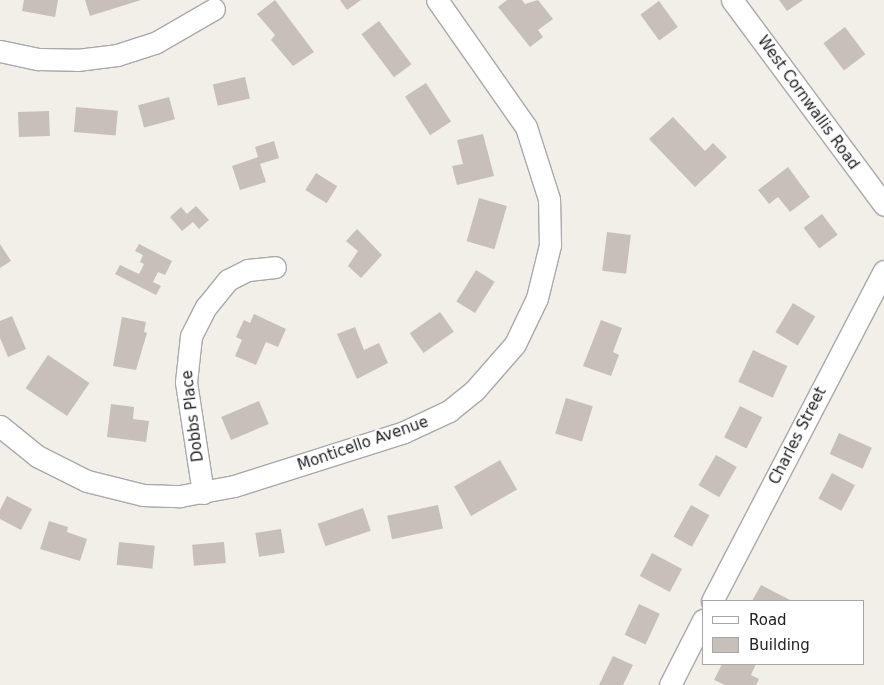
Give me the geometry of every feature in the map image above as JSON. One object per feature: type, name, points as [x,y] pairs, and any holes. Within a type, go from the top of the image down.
[{"type":"street","name":"Monticello Avenue","points":[[0,426],[36,456],[96,484],[143,495],[203,493],[430,422],[474,391],[515,344],[524,328],[547,265],[550,245],[549,199],[538,155],[509,98],[437,0]]},
{"type":"street","name":"West Cornwallis Road","points":[[732,0],[884,205]]},
{"type":"street","points":[[0,51],[38,59],[77,60],[117,55],[155,42],[214,9]]},
{"type":"street","name":"Dobbs Place","points":[[203,493],[186,382],[191,336],[206,307],[228,280],[248,270],[275,267]]},
{"type":"street","name":"Charles Street","points":[[713,600],[884,271]]},
{"type":"street","points":[[670,685],[702,622]]},
{"type":"building","points":[[24,0],[58,0],[55,17],[22,11]]},
{"type":"building","points":[[85,0],[141,0],[90,16]]},
{"type":"building","points":[[275,0],[314,52],[293,66],[271,40],[275,35],[257,14]]},
{"type":"building","points":[[340,0],[361,0],[347,10]]},
{"type":"building","points":[[507,0],[522,0],[525,4],[538,0],[553,19],[538,30],[543,37],[530,47],[498,7]]},
{"type":"building","points":[[779,0],[803,0],[787,11]]},
{"type":"building","points":[[659,1],[678,27],[659,40],[640,15]]},
{"type":"building","points":[[379,21],[411,64],[394,77],[361,34]]},
{"type":"building","points":[[845,27],[865,54],[844,70],[823,43]]},
{"type":"building","points":[[245,77],[250,98],[218,106],[213,84]]},
{"type":"building","points":[[426,83],[451,122],[430,135],[405,97]]},
{"type":"building","points":[[169,97],[175,119],[144,127],[138,105]]},
{"type":"building","points":[[76,107],[118,111],[116,136],[74,132]]},
{"type":"building","points":[[49,111],[50,136],[19,137],[18,112]]},
{"type":"building","points":[[673,117],[705,151],[713,143],[727,157],[695,187],[649,139]]},
{"type":"building","points":[[483,134],[494,176],[457,185],[452,166],[463,164],[457,140]]},
{"type":"building","points":[[274,141],[279,158],[260,164],[266,182],[240,190],[232,166],[258,157],[255,147]]},
{"type":"building","points":[[788,167],[810,197],[790,212],[778,197],[769,204],[758,190]]},
{"type":"building","points":[[316,173],[337,186],[327,203],[305,190]]},
{"type":"building","points":[[479,198],[507,206],[494,249],[467,241]]},
{"type":"building","points":[[196,206],[209,220],[199,229],[193,222],[182,231],[170,217],[181,207],[187,214]]},
{"type":"building","points":[[822,214],[838,235],[819,249],[804,228]]},
{"type":"building","points":[[357,229],[382,255],[361,278],[348,266],[358,251],[346,241]]},
{"type":"building","points":[[607,232],[631,235],[626,274],[602,271]]},
{"type":"building","points":[[0,244],[11,261],[0,268]]},
{"type":"building","points":[[139,244],[172,261],[165,275],[158,272],[153,282],[161,286],[156,295],[115,274],[120,265],[139,274],[144,264],[140,262],[143,255],[135,251]]},
{"type":"building","points":[[476,270],[495,282],[475,313],[456,301]]},
{"type":"building","points":[[793,303],[815,316],[798,346],[775,332]]},
{"type":"building","points":[[440,312],[454,332],[423,353],[410,333]]},
{"type":"building","points":[[254,314],[286,329],[278,347],[266,342],[256,365],[235,356],[242,340],[236,337],[244,320],[250,323]]},
{"type":"building","points":[[12,316],[26,349],[8,357],[0,338],[0,321]]},
{"type":"building","points":[[122,317],[146,322],[144,332],[147,333],[136,370],[113,366]]},
{"type":"building","points":[[601,320],[622,328],[613,352],[619,355],[611,376],[583,366]]},
{"type":"building","points":[[355,327],[364,350],[379,343],[388,363],[357,379],[337,334]]},
{"type":"building","points":[[753,350],[787,366],[773,398],[738,382]]},
{"type":"building","points":[[48,355],[89,383],[67,416],[26,388]]},
{"type":"building","points":[[566,398],[593,406],[582,442],[555,433]]},
{"type":"building","points":[[259,401],[269,424],[231,440],[221,417]]},
{"type":"building","points":[[111,404],[134,407],[133,419],[149,421],[146,442],[107,437]]},
{"type":"building","points":[[740,406],[762,417],[746,449],[724,437]]},
{"type":"building","points":[[839,433],[872,448],[863,469],[830,454]]},
{"type":"building","points":[[716,455],[737,467],[719,497],[698,485]]},
{"type":"building","points":[[500,460],[517,489],[471,516],[454,487]]},
{"type":"building","points":[[832,473],[855,485],[841,511],[818,499]]},
{"type":"building","points":[[7,496],[32,509],[21,530],[0,519],[0,510]]},
{"type":"building","points":[[438,505],[443,528],[392,539],[387,516]]},
{"type":"building","points":[[691,505],[709,515],[692,547],[674,536]]},
{"type":"building","points":[[363,508],[371,531],[325,546],[318,524]]},
{"type":"building","points":[[49,521],[68,527],[67,532],[87,539],[80,561],[40,549]]},
{"type":"building","points":[[281,529],[285,553],[259,557],[255,533]]},
{"type":"building","points":[[119,542],[155,546],[152,569],[117,565]]},
{"type":"building","points":[[224,542],[226,563],[194,566],[192,545]]},
{"type":"building","points":[[652,553],[682,569],[670,592],[640,576]]},
{"type":"building","points":[[761,585],[790,600],[753,600]]},
{"type":"building","points":[[639,604],[660,614],[645,645],[625,635]]},
{"type":"building","points":[[613,656],[633,665],[623,685],[599,685]]},
{"type":"building","points":[[722,665],[756,665],[751,675],[759,679],[756,685],[725,685],[714,680]]}]
